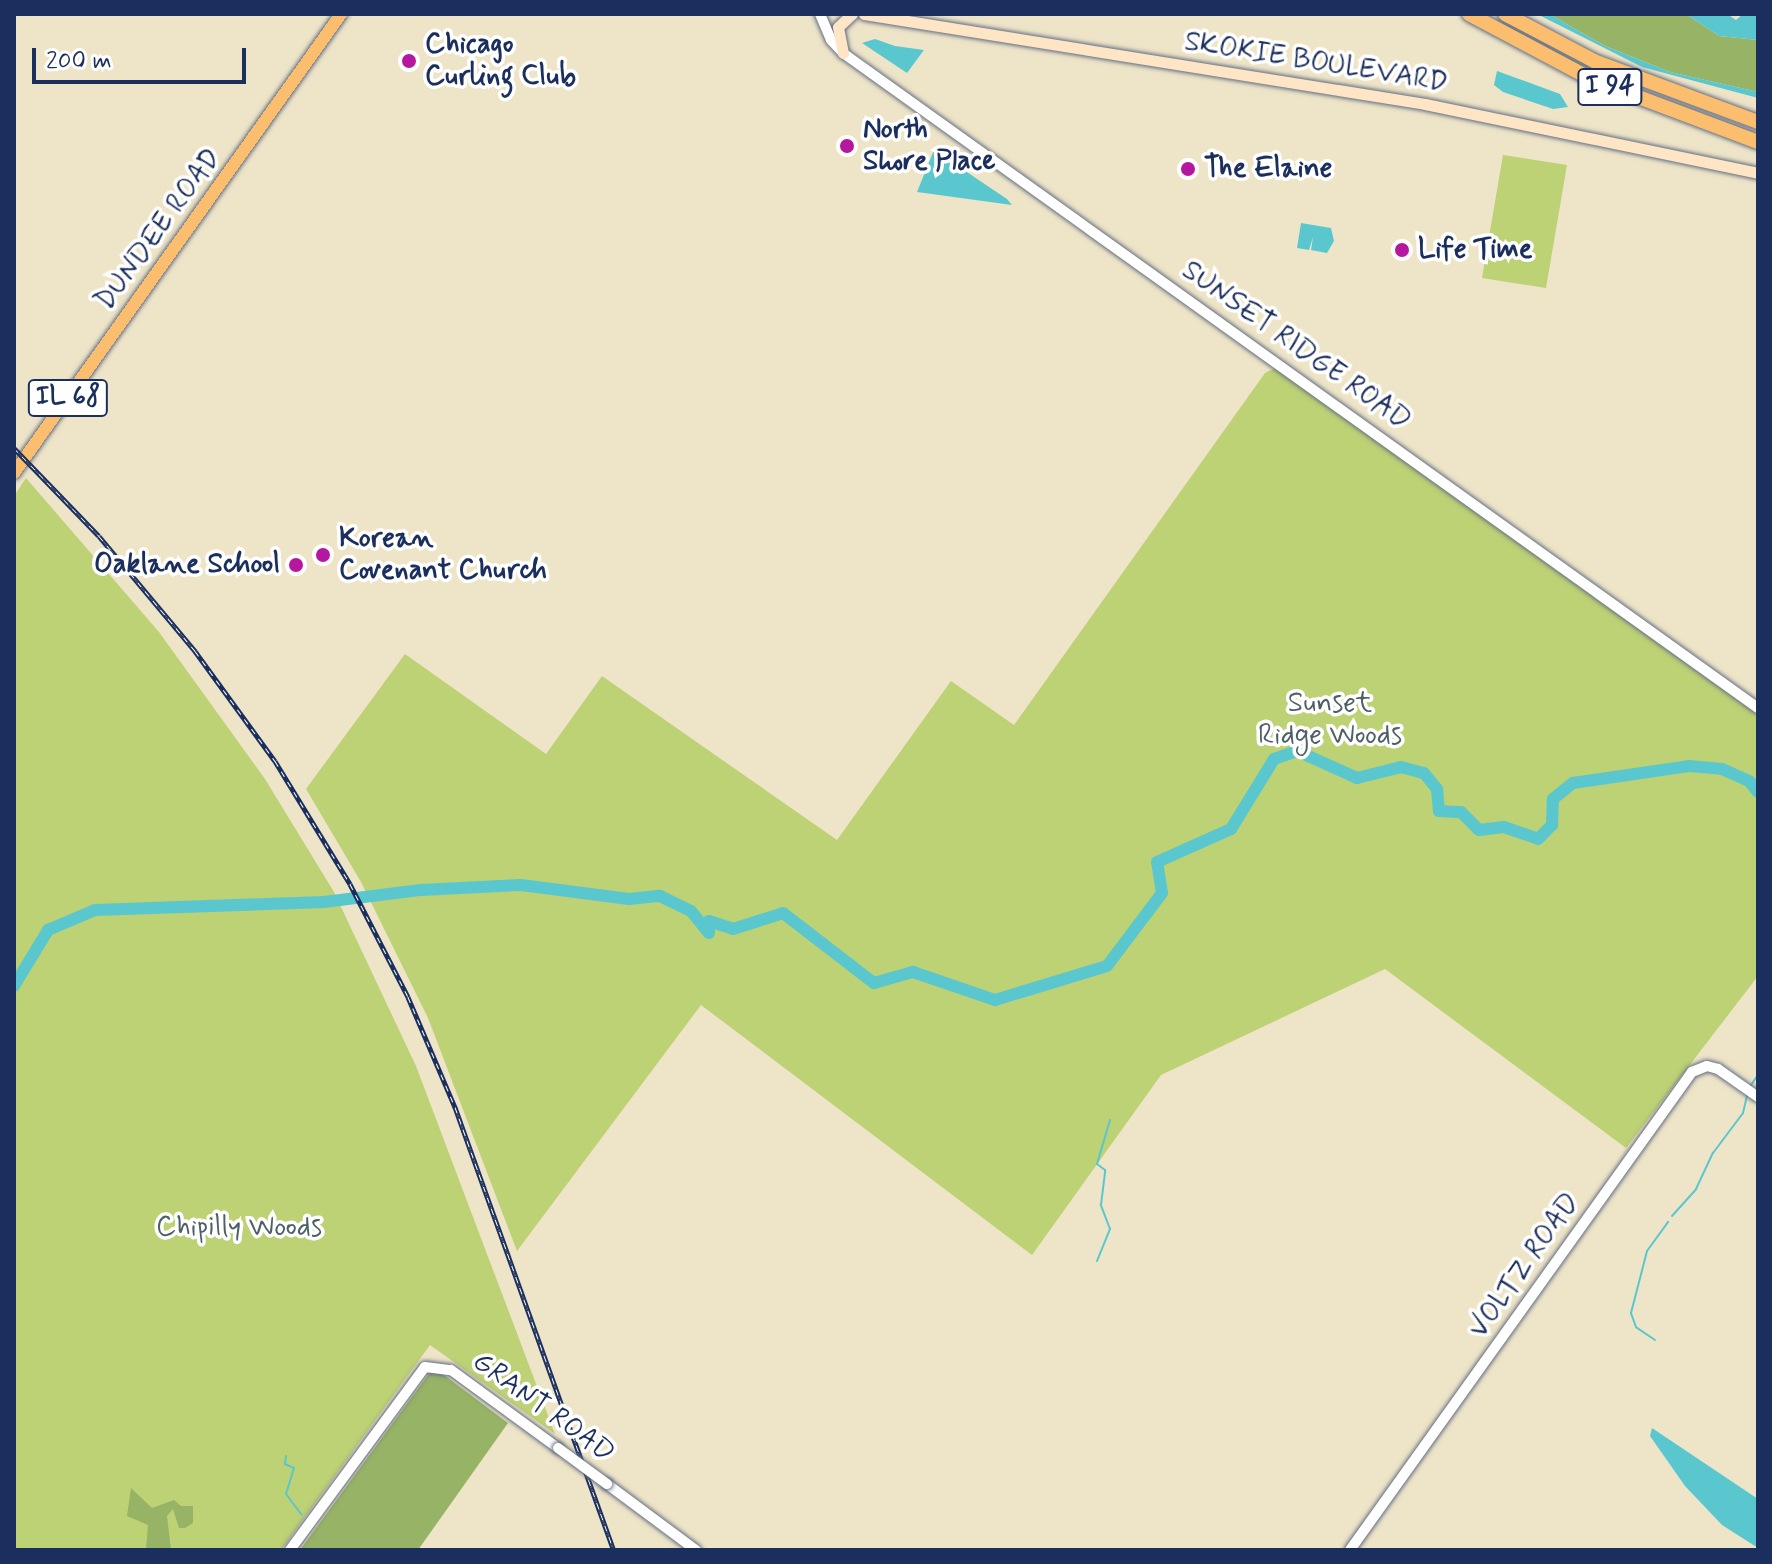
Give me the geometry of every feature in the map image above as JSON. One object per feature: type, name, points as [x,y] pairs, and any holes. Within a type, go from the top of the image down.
[{"type":"highway","name":"I 94","points":[[1469,14],[1593,80],[1758,142]]},
{"type":"highway","name":"I 94","points":[[1505,14],[1608,67],[1758,122]]},
{"type":"main road","name":"DUNDEE ROAD","points":[[14,473],[341,14]]},
{"type":"main road","points":[[843,53],[838,27],[852,14]]},
{"type":"main road","name":"SKOKIE BOULEVARD","points":[[864,14],[1425,104],[1758,173]]},
{"type":"street","name":"SUNSET RIDGE ROAD","points":[[820,14],[831,40],[843,53],[1758,708]]},
{"type":"street","name":"VOLTZ ROAD","points":[[1350,1550],[1692,1072],[1707,1066],[1718,1069],[1758,1097]]},
{"type":"street","name":"GRANT ROAD","points":[[290,1550],[425,1367],[451,1370],[696,1550]]},
{"type":"green space","points":[[1549,14],[1686,14],[1719,36],[1758,40],[1758,92],[1670,72],[1605,46]]},
{"type":"green space","points":[[1503,155],[1567,165],[1546,288],[1482,278]]},
{"type":"green space","name":"Sunset Ridge Woods","points":[[1276,368],[1758,715],[1758,976],[1626,1148],[1385,969],[1161,1075],[1032,1255],[701,1005],[517,1251],[428,1018],[361,882],[306,789],[405,654],[546,754],[602,676],[837,840],[951,681],[1014,725],[1265,373]]},
{"type":"green space","name":"Chipilly Woods","points":[[26,478],[159,632],[265,779],[334,892],[416,1066],[555,1434],[430,1345],[281,1550],[14,1550],[14,496]]},
{"type":"green space","points":[[431,1371],[440,1372],[508,1423],[418,1550],[300,1550]]},
{"type":"green space","points":[[131,1488],[152,1508],[174,1500],[181,1506],[193,1506],[193,1523],[185,1528],[179,1528],[173,1509],[167,1516],[171,1550],[146,1549],[148,1525],[127,1516]]},
{"type":"water","points":[[1537,14],[1549,14],[1605,46],[1670,72],[1758,92],[1758,98],[1642,67]]},
{"type":"water","points":[[1686,14],[1727,14],[1736,20],[1743,14],[1758,14],[1758,40],[1719,36]]},
{"type":"water","points":[[875,39],[895,46],[924,50],[907,73],[862,43]]},
{"type":"water","points":[[1497,71],[1560,94],[1568,107],[1553,109],[1503,92],[1494,85]]},
{"type":"water","points":[[934,150],[1007,199],[1012,205],[917,192]]},
{"type":"water","points":[[1301,223],[1331,228],[1334,241],[1327,253],[1311,250],[1313,237],[1309,250],[1297,248]]},
{"type":"water","points":[[1652,1428],[1758,1499],[1758,1548],[1722,1525],[1685,1486],[1650,1436]]},
{"type":"waterway","points":[[14,986],[48,930],[95,910],[324,902],[421,890],[521,885],[629,899],[660,896],[691,911],[709,933],[709,921],[733,929],[783,913],[874,983],[913,972],[995,1000],[1107,966],[1162,893],[1157,862],[1231,829],[1274,759],[1297,751],[1357,778],[1401,767],[1424,773],[1437,789],[1439,811],[1461,812],[1479,830],[1504,827],[1538,839],[1552,825],[1553,799],[1573,783],[1689,766],[1722,769],[1749,781],[1758,792]]},
{"type":"waterway","points":[[1751,1085],[1758,1075]]},
{"type":"waterway","points":[[1672,1216],[1696,1189],[1713,1153],[1743,1113],[1747,1095]]},
{"type":"waterway","points":[[1097,1261],[1110,1229],[1101,1205],[1105,1170],[1097,1164],[1110,1120]]},
{"type":"waterway","points":[[1655,1340],[1636,1327],[1631,1313],[1647,1251],[1668,1222]]},
{"type":"waterway","points":[[286,1456],[285,1464],[294,1468],[286,1494],[302,1515]]},
{"type":"railway","points":[[14,448],[99,536],[195,651],[275,761],[350,884],[408,997],[455,1107],[614,1550]]},
{"type":"place","name":"Chicago Curling Club","points":[[409,61]]},
{"type":"place","name":"North Shore Place","points":[[847,146]]},
{"type":"place","name":"The Elaine","points":[[1188,169]]},
{"type":"place","name":"Life Time","points":[[1402,250]]},
{"type":"place","name":"Korean Covenant Church","points":[[323,555]]},
{"type":"place","name":"Oaklane School","points":[[296,565]]}]
